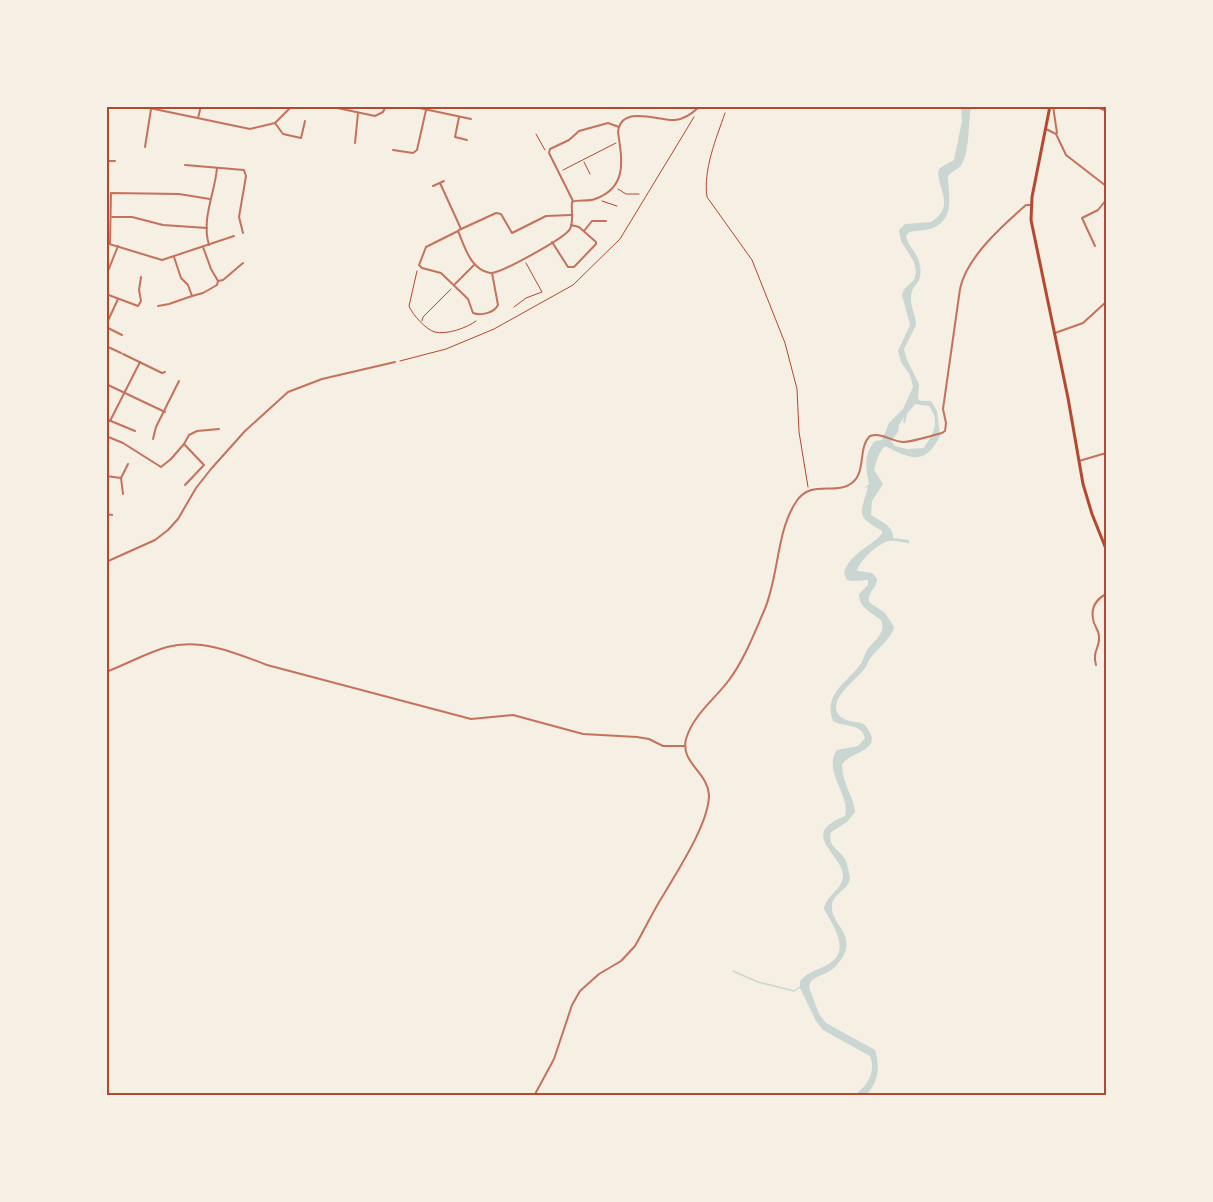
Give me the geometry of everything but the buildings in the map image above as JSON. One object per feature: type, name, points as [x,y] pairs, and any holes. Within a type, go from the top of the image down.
[{"type":"main road","points":[[1051,106],[1031,205],[1031,220],[1086,497],[1107,549]]},
{"type":"street","points":[[140,106],[198,120],[250,129],[275,123],[292,106]]},
{"type":"street","points":[[198,120],[201,106]]},
{"type":"street","points":[[328,106],[375,116],[383,112],[386,106]]},
{"type":"street","points":[[410,106],[471,119]]},
{"type":"street","points":[[434,112],[435,106]]},
{"type":"street","points":[[1051,106],[1058,136],[1066,155],[1107,186]]},
{"type":"street","points":[[1095,106],[1107,111]]},
{"type":"street","points":[[573,201],[599,197],[614,186],[619,178],[622,165],[619,127],[625,119],[637,116],[676,120],[690,115],[699,108]]},
{"type":"street","points":[[145,147],[151,109]]},
{"type":"street","points":[[393,150],[413,153],[417,150],[426,110]]},
{"type":"street","points":[[355,144],[358,113]]},
{"type":"street","points":[[459,117],[454,137],[467,140]]},
{"type":"street","points":[[275,123],[283,134],[301,138],[305,121]]},
{"type":"street","points":[[440,183],[474,265],[492,273],[501,271],[566,234],[571,225],[573,201],[549,153],[550,149],[569,140],[579,130],[608,123],[619,127]]},
{"type":"street","points":[[1046,129],[1058,136]]},
{"type":"street","points":[[106,161],[116,161]]},
{"type":"street","points":[[185,165],[242,170],[245,173],[239,217],[243,232]]},
{"type":"street","points":[[208,244],[210,199],[216,185],[217,168]]},
{"type":"street","points":[[433,186],[444,181]]},
{"type":"street","points":[[106,193],[178,194],[210,199]]},
{"type":"street","points":[[111,193],[108,243],[157,260],[234,236]]},
{"type":"street","points":[[1095,246],[1082,218],[1098,210],[1107,200]]},
{"type":"street","points":[[534,1095],[554,1059],[572,1005],[580,991],[593,979],[621,961],[635,946],[698,831],[708,802],[708,790],[705,779],[687,757],[685,746],[692,725],[730,678],[746,650],[770,597],[788,517],[799,496],[808,490],[843,487],[852,483],[857,475],[866,440],[873,435],[904,442],[942,434],[946,427],[943,409],[960,289],[965,271],[974,257],[1020,210],[1026,205],[1031,205]]},
{"type":"street","points":[[492,273],[498,305],[494,311],[477,315],[468,299],[441,273],[420,267],[422,254],[426,247],[496,213],[501,214],[512,233],[546,216],[571,215]]},
{"type":"street","points":[[111,217],[132,218],[163,225],[207,228]]},
{"type":"street","points":[[584,231],[592,221],[606,221]]},
{"type":"street","points":[[552,242],[568,267],[574,267],[596,247],[596,242],[584,231],[571,225]]},
{"type":"street","points":[[106,276],[118,246]]},
{"type":"street","points":[[203,247],[218,282]]},
{"type":"street","points":[[174,256],[181,278],[188,285],[192,296]]},
{"type":"street","points":[[158,306],[203,293],[224,280],[243,263]]},
{"type":"street","points":[[454,285],[474,265]]},
{"type":"street","points":[[106,294],[138,306],[141,301],[139,290],[141,277]]},
{"type":"street","points":[[118,299],[106,326],[122,335]]},
{"type":"street","points":[[1055,333],[1083,323],[1107,302]]},
{"type":"street","points":[[106,346],[162,373],[165,372]]},
{"type":"street","points":[[135,431],[108,420],[125,393],[140,362]]},
{"type":"street","points":[[106,562],[155,540],[168,530],[211,470],[245,431],[279,398],[288,392],[322,379],[395,362]]},
{"type":"street","points":[[153,439],[156,427],[179,381]]},
{"type":"street","points":[[106,384],[165,412]]},
{"type":"street","points":[[106,436],[123,443],[161,467],[171,459],[189,435],[194,432],[219,429]]},
{"type":"street","points":[[184,444],[204,465],[185,485]]},
{"type":"street","points":[[1079,461],[1107,453]]},
{"type":"street","points":[[123,494],[121,478],[128,464]]},
{"type":"street","points":[[106,476],[121,478]]},
{"type":"street","points":[[106,514],[112,515]]},
{"type":"street","points":[[1096,665],[1094,656],[1100,637],[1094,621],[1094,609],[1097,601],[1107,594]]},
{"type":"street","points":[[106,672],[169,646],[206,645],[267,665],[471,719],[513,715],[583,734],[637,737],[649,739],[663,746],[685,746]]},
{"type":"street","points":[[1088,656],[1094,656]]},
{"type":"path","points":[[725,113],[711,156],[707,197],[752,260],[785,344],[797,389],[799,432],[808,490]]},
{"type":"path","points":[[536,134],[544,149],[549,153]]},
{"type":"path","points":[[559,172],[619,140]]},
{"type":"path","points":[[583,160],[590,174]]},
{"type":"path","points":[[614,186],[626,194],[639,194]]},
{"type":"path","points":[[599,197],[603,202],[616,206]]},
{"type":"path","points":[[514,307],[523,299],[542,292],[523,259]]},
{"type":"path","points":[[420,267],[409,306],[423,323],[432,331],[440,333],[462,328],[476,321]]},
{"type":"path","points":[[423,323],[423,317],[454,285]]},
{"type":"shaded area","points":[[961,107],[971,107],[965,158],[961,166],[948,176],[948,212],[940,224],[933,228],[909,232],[906,236],[918,258],[921,272],[911,296],[916,325],[904,349],[919,384],[918,399],[931,401],[937,411],[940,436],[929,452],[923,456],[902,454],[885,446],[878,457],[874,470],[883,484],[872,501],[871,515],[889,527],[893,538],[909,540],[909,543],[885,542],[870,553],[858,567],[857,571],[872,573],[877,579],[869,595],[869,602],[885,613],[894,627],[890,636],[872,656],[866,667],[840,695],[836,708],[843,719],[864,724],[872,740],[870,745],[842,765],[855,812],[847,822],[831,832],[830,837],[832,844],[845,859],[850,878],[847,886],[832,904],[832,912],[846,939],[846,947],[835,967],[811,981],[809,987],[819,1014],[826,1023],[875,1050],[878,1068],[874,1085],[866,1095],[857,1095],[871,1074],[870,1056],[823,1030],[816,1021],[800,988],[800,981],[833,961],[840,947],[839,939],[824,909],[825,904],[842,882],[842,869],[823,838],[824,830],[831,823],[845,816],[846,808],[835,775],[833,758],[837,750],[858,746],[865,738],[856,727],[833,721],[831,704],[833,697],[860,665],[866,652],[882,630],[881,620],[861,603],[859,594],[868,585],[868,580],[847,580],[844,573],[850,561],[882,534],[882,531],[867,521],[862,513],[868,487],[864,488],[869,484],[867,456],[871,446],[875,441],[882,440],[889,423],[903,409],[913,387],[910,375],[901,362],[898,351],[910,325],[902,295],[904,289],[914,280],[916,272],[914,262],[901,241],[899,230],[905,224],[931,222],[942,210],[944,198],[938,172],[940,168],[954,160],[962,121]],"holes":[[[915,404],[929,406],[935,417],[935,423],[933,433],[924,448],[907,449],[895,446],[891,441],[898,432],[904,417],[903,423]]]},
{"type":"waterway","points":[[733,971],[758,982],[794,991],[800,987]]}]
